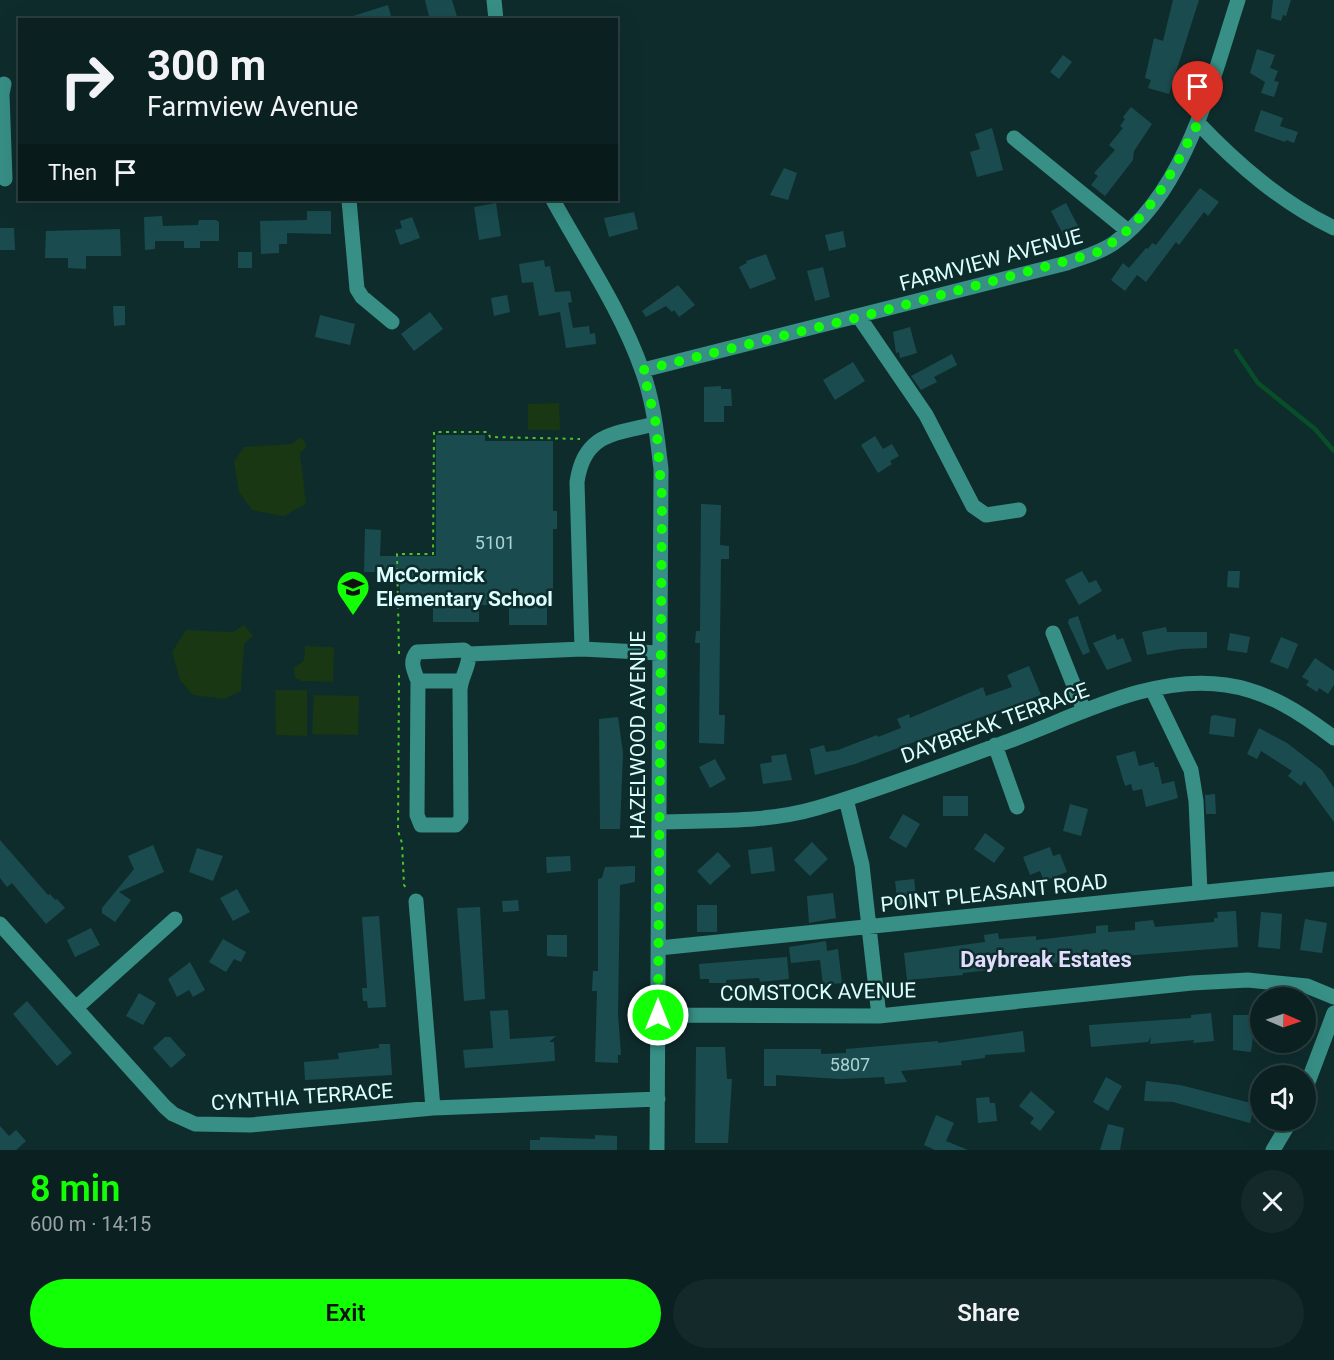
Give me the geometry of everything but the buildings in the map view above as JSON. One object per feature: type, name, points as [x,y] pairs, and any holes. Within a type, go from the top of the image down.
[{"type":"street","points":[[494,0],[496,18]]},
{"type":"street","name":"FARMVIEW AVENUE","points":[[643,370],[860,317],[1067,263],[1096,253],[1128,231],[1161,193],[1198,123],[1238,0]]},
{"type":"street","points":[[4,84],[2,94],[8,179]]},
{"type":"street","points":[[1198,123],[1230,157],[1285,201],[1334,228]]},
{"type":"street","points":[[1014,138],[1128,231]]},
{"type":"street","points":[[349,201],[357,289],[362,297],[392,322]]},
{"type":"street","name":"HAZELWOOD AVENUE","points":[[554,201],[632,344],[643,370],[656,424],[662,498],[659,653],[657,1150]]},
{"type":"street","points":[[860,317],[926,415],[973,506],[986,514],[1019,510]]},
{"type":"street","points":[[582,650],[577,482],[580,461],[587,450],[598,441],[656,424]]},
{"type":"street","points":[[1053,633],[1084,711]]},
{"type":"street","points":[[469,654],[469,669],[460,681],[461,819],[456,825],[421,825],[417,815],[418,681],[412,666],[417,652],[464,650],[469,654],[582,650],[659,653]]},
{"type":"street","points":[[418,681],[460,681]]},
{"type":"street","name":"DAYBREAK TERRACE","points":[[659,822],[765,818],[814,809],[929,771],[1084,711],[1174,684],[1207,683],[1248,690],[1279,701],[1334,738]]},
{"type":"street","points":[[1152,689],[1191,770],[1196,801],[1200,892]]},
{"type":"street","points":[[996,745],[1017,807]]},
{"type":"street","points":[[846,799],[862,866],[879,1016]]},
{"type":"street","name":"POINT PLEASANT ROAD","points":[[659,948],[1334,879]]},
{"type":"street","points":[[416,901],[433,1108]]},
{"type":"street","points":[[77,1007],[176,919]]},
{"type":"street","name":"CYNTHIA TERRACE","points":[[0,924],[165,1107],[189,1122],[208,1125],[250,1125],[433,1108],[658,1099]]},
{"type":"street","name":"COMSTOCK AVENUE","points":[[658,1015],[879,1016],[1181,984],[1248,980],[1307,986],[1334,997]]},
{"type":"street","points":[[1314,1065],[1334,1012]]},
{"type":"street","points":[[1273,1150],[1284,1131]]},
{"type":"path","points":[[399,655],[397,554],[433,554],[434,432],[488,432],[490,437],[598,441]]},
{"type":"path","points":[[399,667],[398,831],[402,843],[404,885],[416,901]]},
{"type":"green space","points":[[559,403],[560,430],[528,430],[528,404]]},
{"type":"green space","points":[[301,437],[307,446],[300,453],[306,504],[284,516],[252,510],[239,492],[234,462],[244,447],[292,444]]},
{"type":"green space","points":[[244,625],[253,636],[244,644],[241,691],[224,699],[193,695],[180,680],[172,652],[186,630],[233,632]]},
{"type":"green space","points":[[305,646],[334,647],[333,682],[302,681],[295,678],[294,667],[304,661]]},
{"type":"green space","points":[[275,690],[307,690],[307,736],[276,735]]},
{"type":"green space","points":[[314,695],[359,696],[358,735],[312,734]]},
{"type":"waterway","points":[[1236,351],[1258,383],[1315,429],[1334,451]]},
{"type":"place","name":"McCormick Elementary School","points":[[353,616]]},
{"type":"district","name":"Daybreak Estates","points":[[1046,959]]},
{"type":"route","points":[[658,1015],[659,653],[662,498],[656,424],[643,370],[860,317],[1067,263],[1096,253],[1114,243],[1128,231],[1161,193],[1198,123]]}]
